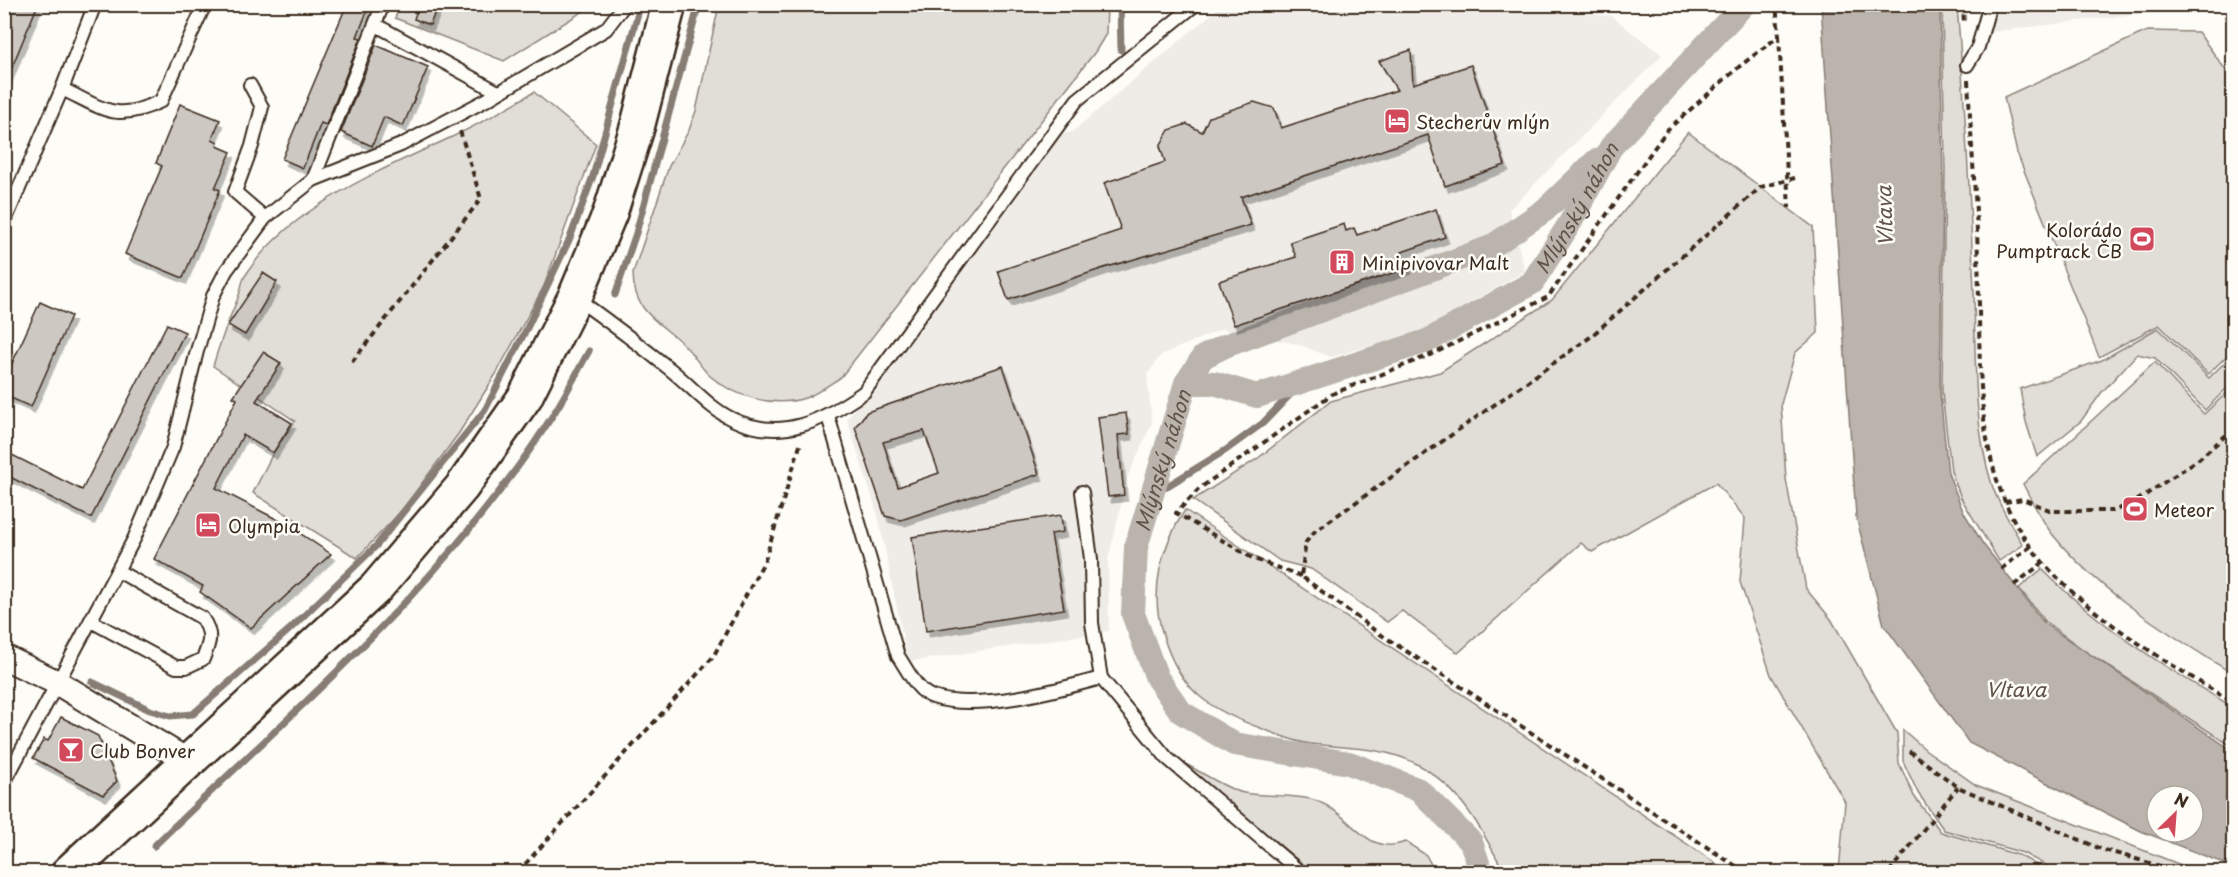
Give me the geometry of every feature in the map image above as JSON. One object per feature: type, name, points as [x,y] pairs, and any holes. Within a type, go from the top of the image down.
[{"type":"main road","points":[[69,873],[376,588],[462,487],[525,397],[575,297],[610,213],[638,128],[669,4]]},
{"type":"street","points":[[4,657],[57,683],[189,762]]},
{"type":"lane","points":[[4,223],[62,89],[95,4]]},
{"type":"lane","points":[[62,89],[115,114],[140,111],[161,101],[205,4]]},
{"type":"lane","points":[[313,180],[384,4]]},
{"type":"lane","points":[[4,783],[134,539],[173,447],[213,296],[226,271],[265,218],[313,180],[401,145],[456,116],[606,28],[625,4]]},
{"type":"lane","points":[[575,297],[638,343],[709,404],[732,419],[759,427],[786,428],[807,424],[828,416],[864,392],[1077,100],[1196,4]]},
{"type":"lane","points":[[1967,65],[1978,47],[1989,4]]},
{"type":"lane","points":[[376,25],[498,92]]},
{"type":"lane","points":[[250,85],[262,107],[252,146],[235,192],[265,218]]},
{"type":"lane","points":[[828,416],[898,656],[915,682],[932,697],[972,702],[1052,692],[1101,678]]},
{"type":"lane","points":[[1082,492],[1091,559],[1092,622],[1101,678],[1167,758],[1300,873]]},
{"type":"lane","points":[[91,621],[176,667],[186,667],[203,659],[210,642],[210,630],[202,618],[118,571]]},
{"type":"path","points":[[1776,4],[1789,208]]},
{"type":"path","points":[[1963,4],[1978,255],[1985,438],[1996,483],[2031,546],[2074,593],[2183,672],[2234,703]]},
{"type":"path","points":[[1745,873],[1377,632],[1301,576],[1254,559],[1176,513],[1200,488],[1332,394],[1435,353],[1548,297],[1667,130],[1779,36]]},
{"type":"path","points":[[352,362],[481,199],[456,116]]},
{"type":"path","points":[[1301,576],[1306,543],[1315,531],[1589,338],[1761,187],[1787,178],[1795,178]]},
{"type":"path","points":[[518,873],[713,657],[765,560],[807,424]]},
{"type":"path","points":[[2005,502],[2024,499],[2052,511],[2112,512],[2132,504],[2199,459],[2234,428]]},
{"type":"path","points":[[2001,569],[2031,546]]},
{"type":"path","points":[[2014,585],[2044,562]]},
{"type":"path","points":[[1909,751],[1958,787],[2101,849],[2181,873]]},
{"type":"path","points":[[1889,873],[1958,787]]},
{"type":"shaded area","points":[[1501,4],[1611,16],[1662,55],[1509,210],[1525,271],[1420,332],[1331,357],[1297,344],[1222,329],[1161,355],[1147,375],[1152,423],[1128,476],[1108,560],[1109,631],[908,662],[878,516],[847,419],[964,267],[1057,135],[1072,132],[1222,5]]},
{"type":"shaded area","points":[[1989,4],[2209,5],[1991,32]]},
{"type":"shaded area","points":[[400,5],[593,5],[504,61],[395,18]]},
{"type":"shaded area","points":[[719,5],[1107,5],[1106,34],[1095,52],[841,377],[814,394],[793,401],[755,399],[731,390],[710,376],[684,345],[647,313],[641,305],[634,285],[633,273],[669,166],[689,130],[696,111]]},
{"type":"shaded area","points":[[1942,5],[1957,5],[1968,169],[1980,431],[1995,493],[2023,545],[1999,561],[1961,498],[1951,471],[1942,393],[1945,169]]},
{"type":"shaded area","name":"Kolorádo Pumptrack ČB","points":[[2147,31],[2198,32],[2233,80],[2233,350],[2208,374],[2159,325],[2099,357],[2017,153],[2004,97]]},
{"type":"shaded area","points":[[534,92],[596,144],[544,286],[496,374],[459,433],[402,510],[357,558],[253,493],[273,453],[295,421],[213,366],[245,276],[263,252],[286,230],[339,192],[464,131]]},
{"type":"shaded area","points":[[1688,132],[1813,227],[1818,333],[1795,353],[1781,404],[1786,479],[1806,589],[1831,619],[1897,733],[1899,763],[1914,796],[1941,832],[2021,856],[2049,872],[1839,872],[1845,802],[1771,675],[1740,582],[1745,518],[1716,483],[1592,552],[1581,543],[1458,653],[1402,611],[1387,622],[1311,569],[1280,561],[1193,500],[1257,459],[1331,401],[1440,372],[1552,300]]},
{"type":"shaded area","points":[[2158,328],[2209,378],[2233,354],[2233,382],[2205,410],[2155,358],[2137,354],[2102,392],[2081,421],[2037,457],[2026,422],[2020,389],[2102,360]]},
{"type":"shaded area","name":"Meteor","points":[[2155,362],[2204,414],[2233,387],[2233,674],[2137,612],[2072,557],[2053,535],[2023,484]]},
{"type":"shaded area","points":[[1185,510],[1729,872],[1504,872],[1479,826],[1458,797],[1446,785],[1417,764],[1379,751],[1293,740],[1244,722],[1213,706],[1188,685],[1178,671],[1170,655],[1159,619],[1157,586],[1160,570],[1169,539]]},
{"type":"shaded area","points":[[2042,569],[2109,627],[2158,661],[2233,707],[2233,747],[2085,651],[2046,622],[2019,588]]},
{"type":"shaded area","points":[[1903,730],[1926,750],[1976,785],[2199,872],[2058,872],[2023,853],[1944,830],[1918,793],[1903,761]]},
{"type":"shaded area","points":[[1178,760],[1238,791],[1301,797],[1317,801],[1341,815],[1369,839],[1380,844],[1392,845],[1406,842],[1426,855],[1435,872],[1312,872]]},
{"type":"water","name":"Vltava","points":[[1821,5],[1940,5],[1943,183],[1940,393],[1948,473],[1963,511],[1983,544],[2045,624],[2233,751],[2233,867],[2174,844],[2205,844],[2205,784],[2145,784],[2145,833],[2141,831],[1969,743],[1884,625],[1856,516]]},
{"type":"building","points":[[4,4],[38,4],[5,84],[4,84]]},
{"type":"building","points":[[347,4],[370,4],[357,37],[361,38],[326,125],[321,123],[303,168],[282,159]]},
{"type":"building","points":[[419,4],[438,4],[430,25],[414,19]]},
{"type":"building","points":[[376,45],[428,67],[403,126],[384,117],[372,146],[341,132]]},
{"type":"building","name":"Stecherův mlýn","points":[[1411,50],[1413,84],[1471,65],[1505,165],[1445,186],[1428,135],[1241,197],[1251,225],[1104,268],[1008,300],[998,271],[1121,230],[1104,183],[1165,162],[1160,146],[1169,130],[1187,124],[1202,132],[1209,117],[1254,102],[1274,108],[1281,128],[1397,90],[1379,61]]},
{"type":"building","points":[[180,104],[220,120],[212,139],[218,142],[217,146],[231,152],[215,188],[220,190],[183,278],[125,254],[162,166],[156,163]]},
{"type":"building","name":"Minipivovar Malt","points":[[1436,209],[1445,237],[1402,252],[1408,268],[1234,325],[1219,281],[1296,257],[1290,242],[1344,224],[1346,231],[1354,228],[1357,235]]},
{"type":"building","points":[[263,273],[277,282],[245,335],[228,325]]},
{"type":"building","points":[[40,302],[71,316],[31,407],[4,395],[4,381]]},
{"type":"building","points":[[167,324],[185,332],[91,518],[4,474],[4,451],[82,490]]},
{"type":"building","points":[[263,352],[281,363],[256,401],[292,423],[273,453],[243,435],[216,488],[286,524],[331,554],[251,628],[200,592],[203,586],[154,559],[237,399],[233,397]]},
{"type":"building","points":[[1003,366],[1039,474],[901,520],[885,516],[855,427],[867,412]],"holes":[[[924,431],[939,473],[898,487],[883,442]]]},
{"type":"building","points":[[1126,413],[1129,434],[1118,435],[1124,495],[1108,497],[1098,417]]},
{"type":"building","points":[[1061,515],[1063,532],[1051,534],[1064,609],[926,631],[912,537]]},
{"type":"building","name":"Club Bonver","points":[[61,717],[98,736],[117,781],[103,795],[33,758],[44,739],[48,741]]},
{"type":"waterway","points":[[615,295],[636,233],[699,4]]},
{"type":"waterway","points":[[1120,4],[1121,50]]},
{"type":"waterway","name":"Mlýnský náhon","points":[[1481,872],[1471,842],[1419,790],[1349,763],[1234,744],[1181,712],[1157,678],[1133,614],[1136,547],[1186,383],[1214,383],[1257,396],[1427,341],[1532,283],[1570,223],[1611,147],[1744,4]]},
{"type":"waterway","points":[[92,682],[150,710],[170,716],[193,714],[289,630],[376,546],[485,410],[527,328],[570,238],[593,176],[638,13]]},
{"type":"waterway","points":[[1186,383],[1203,357],[1225,346],[1491,247],[1545,210],[1596,161]]},
{"type":"waterway","points":[[154,846],[315,692],[420,586],[469,530],[514,472],[556,410],[589,351]]},
{"type":"waterway","points":[[1151,496],[1226,450],[1263,423],[1304,380]]},
{"type":"place","name":"Stecherův mlýn","points":[[1397,121]]},
{"type":"place","name":"Kolorádo Pumptrack ČB","points":[[2142,239]]},
{"type":"place","name":"Minipivovar Malt","points":[[1342,262]]},
{"type":"place","name":"Meteor","points":[[2135,509]]},
{"type":"place","name":"Olympia","points":[[208,525]]},
{"type":"place","name":"Club Bonver","points":[[71,750]]}]
